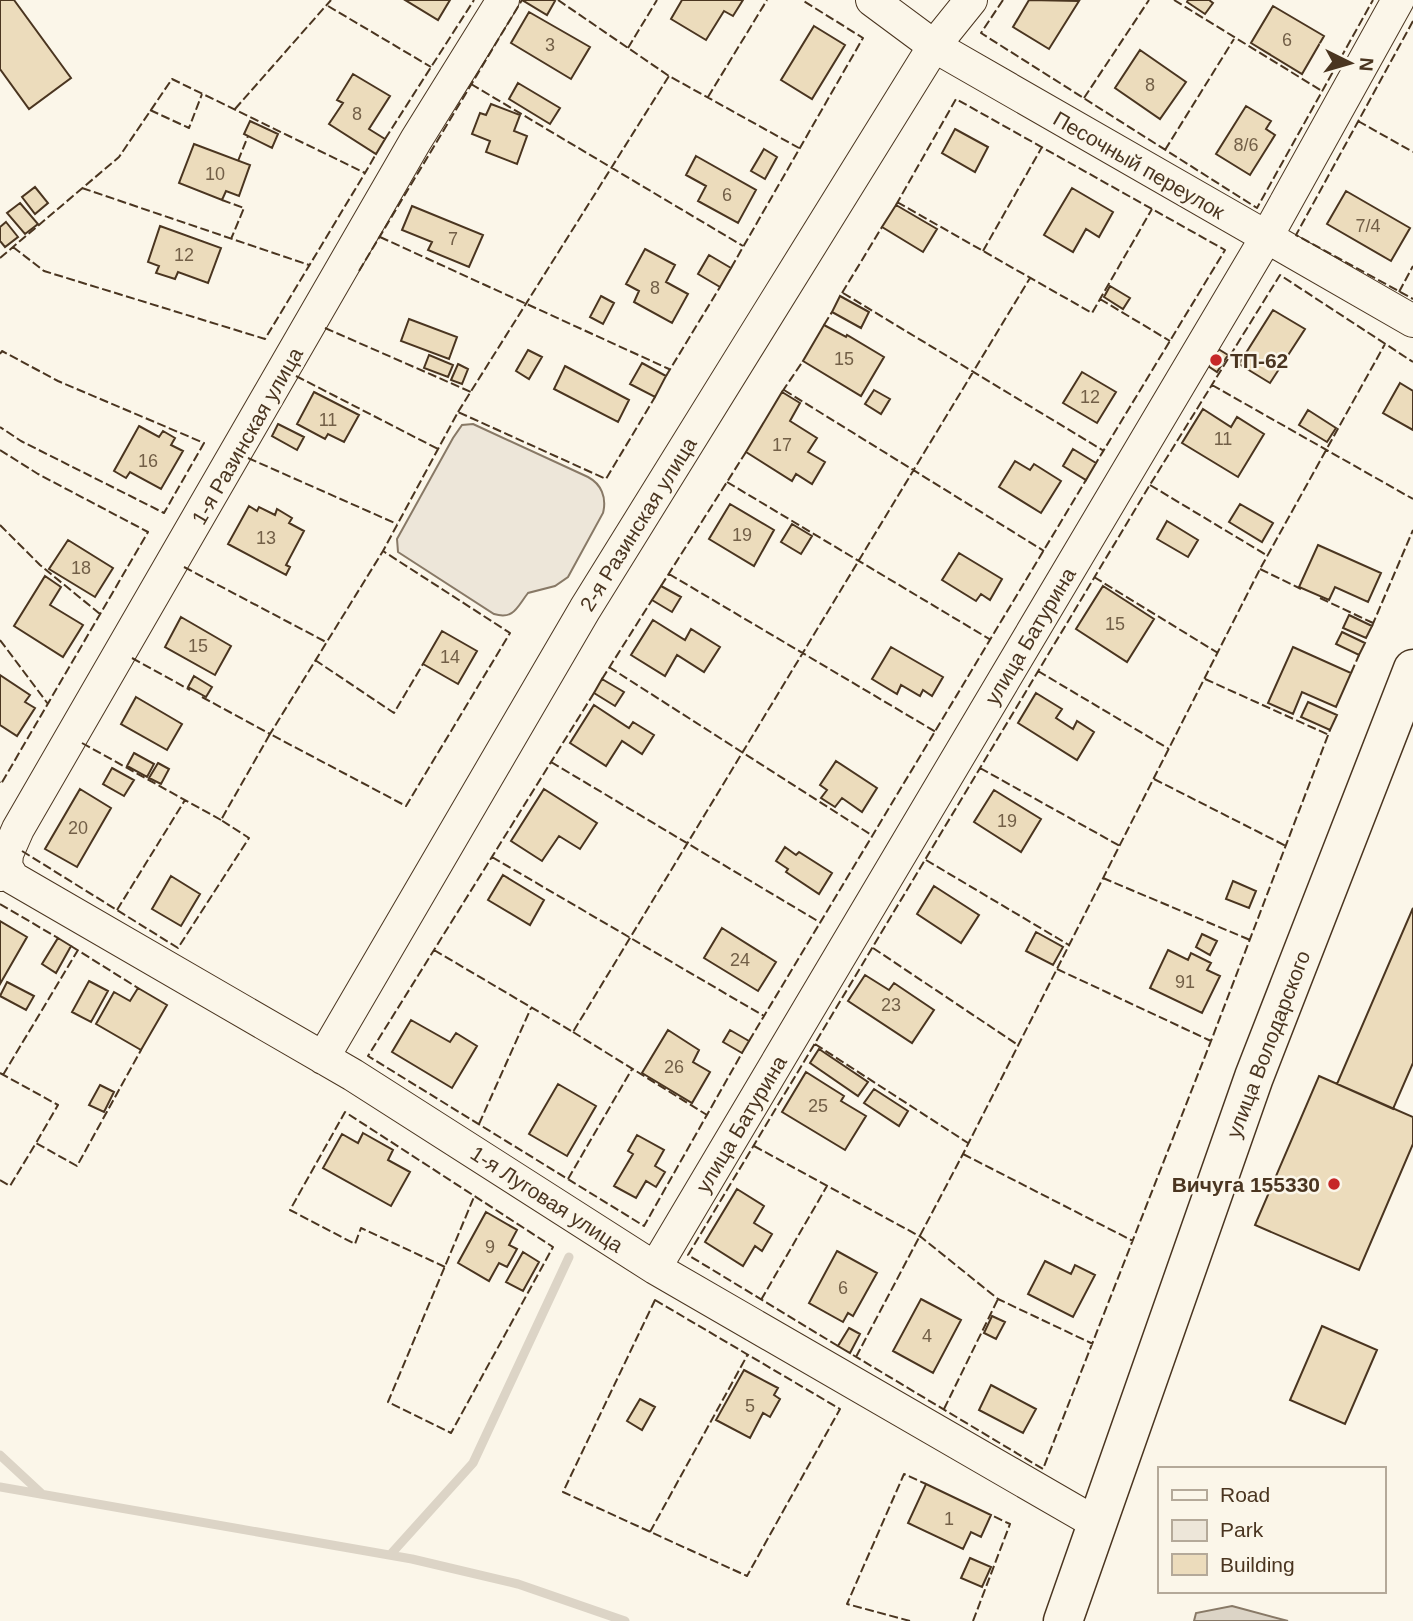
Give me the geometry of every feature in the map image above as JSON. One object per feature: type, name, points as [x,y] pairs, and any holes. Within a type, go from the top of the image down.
[{"type":"main road","name":"улица Володарского","points":[[1063,1621],[1254,1077],[1413,668]]},
{"type":"street","name":"1-я Разинская улица","points":[[3,871],[7,854],[25,817],[416,140],[503,0]]},
{"type":"street","name":"Песочный переулок","points":[[872,0],[934,46],[1413,321]]},
{"type":"street","name":"2-я Разинская улица","points":[[323,1058],[585,609],[934,46],[971,0]]},
{"type":"street","name":"улица Батурина","points":[[655,1268],[1266,238],[1398,0]]},
{"type":"street","name":"1-я Луговая улица","points":[[3,871],[353,1074],[655,1268],[1097,1523]]},
{"type":"green space","points":[[473,424],[588,477],[600,487],[603,496],[603,513],[568,577],[555,586],[528,593],[511,614],[506,615],[494,614],[398,552],[397,539],[453,438],[462,425]]},
{"type":"shaded area","points":[[1232,1606],[1288,1621],[1194,1621],[1196,1613]]},
{"type":"building","points":[[0,0],[14,0],[71,78],[29,109],[0,69]]},
{"type":"building","points":[[405,0],[450,0],[438,20]]},
{"type":"building","points":[[522,0],[553,0],[555,1],[547,15]]},
{"type":"building","points":[[682,0],[743,0],[733,16],[724,11],[706,40],[671,19]]},
{"type":"building","points":[[1029,0],[1079,1],[1049,49],[1013,27]]},
{"type":"building","points":[[1209,0],[1213,3],[1205,14],[1187,2]]},
{"type":"building","points":[[1273,6],[1324,36],[1302,74],[1251,43]]},
{"type":"building","points":[[529,12],[590,47],[571,79],[511,43]]},
{"type":"building","points":[[814,26],[845,45],[812,99],[781,80]]},
{"type":"building","points":[[1140,50],[1186,82],[1160,119],[1115,88]]},
{"type":"building","points":[[353,74],[390,96],[369,129],[385,139],[376,154],[329,124],[343,103],[337,100]]},
{"type":"building","points":[[518,83],[560,108],[550,124],[509,99]]},
{"type":"building","points":[[491,104],[520,115],[514,131],[527,136],[517,164],[486,152],[490,141],[472,134],[480,113],[486,115]]},
{"type":"building","points":[[1246,106],[1271,121],[1266,129],[1275,135],[1250,175],[1216,154]]},
{"type":"building","points":[[250,121],[278,134],[272,148],[244,134]]},
{"type":"building","points":[[955,129],[988,147],[975,172],[942,153]]},
{"type":"building","points":[[194,144],[250,165],[239,196],[226,191],[222,200],[179,183]]},
{"type":"building","points":[[764,149],[777,157],[765,179],[751,171]]},
{"type":"building","points":[[696,156],[756,190],[738,223],[698,201],[706,186],[686,175]]},
{"type":"building","points":[[35,187],[48,203],[35,214],[22,197]]},
{"type":"building","points":[[1072,188],[1113,212],[1099,237],[1086,229],[1073,252],[1044,235]]},
{"type":"building","points":[[1346,191],[1410,228],[1391,261],[1327,224]]},
{"type":"building","points":[[20,203],[38,224],[25,234],[7,213]]},
{"type":"building","points":[[896,205],[937,229],[923,252],[882,227]]},
{"type":"building","points":[[412,206],[483,235],[469,267],[428,250],[432,242],[402,230]]},
{"type":"building","points":[[6,222],[18,237],[5,247],[0,241],[0,227]]},
{"type":"building","points":[[160,226],[221,248],[208,283],[178,272],[175,279],[156,273],[159,266],[148,262]]},
{"type":"building","points":[[645,249],[675,265],[666,282],[688,294],[672,323],[634,302],[639,291],[626,284]]},
{"type":"building","points":[[709,255],[731,268],[720,287],[698,274]]},
{"type":"building","points":[[1110,286],[1130,298],[1123,309],[1104,297]]},
{"type":"building","points":[[601,296],[614,303],[603,324],[590,317]]},
{"type":"building","points":[[840,296],[869,312],[861,328],[832,312]]},
{"type":"building","points":[[1273,310],[1305,329],[1270,383],[1239,364]]},
{"type":"building","points":[[409,319],[457,337],[449,359],[401,341]]},
{"type":"building","points":[[824,325],[884,357],[861,396],[803,361]]},
{"type":"building","name":"ТП-62","points":[[1215,347],[1228,355],[1217,372],[1205,364]]},
{"type":"building","points":[[528,350],[542,357],[529,379],[516,371]]},
{"type":"building","points":[[429,355],[453,365],[448,377],[424,368]]},
{"type":"building","points":[[642,363],[666,376],[655,397],[630,384]]},
{"type":"building","points":[[458,364],[468,369],[462,384],[451,380]]},
{"type":"building","points":[[565,366],[629,400],[618,422],[554,389]]},
{"type":"building","points":[[1082,372],[1116,392],[1097,423],[1063,403]]},
{"type":"building","points":[[1400,383],[1413,391],[1413,430],[1383,413]]},
{"type":"building","points":[[874,390],[890,399],[881,414],[865,404]]},
{"type":"building","points":[[314,392],[359,415],[344,442],[328,434],[325,439],[297,424]]},
{"type":"building","points":[[782,392],[800,403],[790,421],[817,438],[808,452],[825,462],[812,484],[796,474],[792,481],[746,452]]},
{"type":"building","points":[[1203,409],[1231,427],[1237,417],[1264,434],[1238,477],[1182,443]]},
{"type":"building","points":[[1308,410],[1336,428],[1327,442],[1299,425]]},
{"type":"building","points":[[278,424],[304,437],[297,450],[272,436]]},
{"type":"building","points":[[139,426],[159,437],[163,431],[175,438],[171,445],[183,451],[161,489],[130,472],[126,478],[114,471]]},
{"type":"building","points":[[1073,449],[1096,463],[1086,480],[1063,466]]},
{"type":"building","points":[[1015,461],[1030,470],[1034,464],[1061,481],[1041,513],[999,487]]},
{"type":"building","points":[[730,504],[774,530],[754,566],[709,539]]},
{"type":"building","points":[[1240,504],[1273,523],[1262,542],[1229,522]]},
{"type":"building","points":[[249,506],[257,511],[259,507],[275,515],[277,509],[292,518],[289,523],[304,531],[286,565],[290,567],[286,575],[228,544]]},
{"type":"building","points":[[1167,521],[1198,540],[1188,557],[1157,539]]},
{"type":"building","points":[[792,524],[812,536],[801,554],[781,542]]},
{"type":"building","points":[[68,540],[113,568],[95,597],[49,569]]},
{"type":"building","points":[[1318,545],[1381,573],[1368,602],[1335,587],[1329,600],[1299,587]]},
{"type":"building","points":[[959,553],[1002,579],[990,600],[981,594],[976,601],[942,580]]},
{"type":"building","points":[[45,576],[61,587],[50,605],[83,625],[63,657],[14,626]]},
{"type":"building","points":[[661,586],[681,597],[672,612],[652,600]]},
{"type":"building","points":[[1103,586],[1154,619],[1127,662],[1076,629]]},
{"type":"building","points":[[1349,615],[1372,626],[1366,638],[1343,628]]},
{"type":"building","points":[[181,617],[231,646],[215,675],[165,647]]},
{"type":"building","points":[[653,620],[685,640],[691,629],[720,647],[704,672],[677,655],[665,676],[631,655]]},
{"type":"building","points":[[442,631],[477,651],[458,684],[423,664]]},
{"type":"building","points":[[1342,632],[1365,643],[1359,655],[1336,644]]},
{"type":"building","points":[[891,647],[943,677],[932,696],[923,690],[920,696],[901,685],[897,694],[872,679]]},
{"type":"building","points":[[1293,647],[1351,673],[1336,707],[1302,692],[1293,714],[1268,703]]},
{"type":"building","points":[[0,675],[30,695],[25,702],[35,708],[17,736],[0,725]]},
{"type":"building","points":[[194,676],[212,687],[206,697],[188,687]]},
{"type":"building","points":[[602,679],[624,692],[615,706],[594,693]]},
{"type":"building","points":[[1036,693],[1062,709],[1056,718],[1073,729],[1077,721],[1094,732],[1077,760],[1018,723]]},
{"type":"building","points":[[136,697],[182,724],[167,750],[121,724]]},
{"type":"building","points":[[1308,702],[1337,715],[1330,730],[1301,717]]},
{"type":"building","points":[[594,705],[629,728],[633,722],[654,735],[642,754],[622,741],[606,766],[570,743]]},
{"type":"building","points":[[134,753],[154,764],[147,777],[127,766]]},
{"type":"building","points":[[836,761],[877,788],[862,812],[842,798],[835,807],[821,798],[827,790],[820,785]]},
{"type":"building","points":[[158,763],[169,769],[161,784],[149,778]]},
{"type":"building","points":[[112,768],[134,780],[124,796],[103,784]]},
{"type":"building","points":[[80,789],[111,808],[77,867],[45,849]]},
{"type":"building","points":[[544,789],[597,823],[580,849],[559,836],[542,861],[511,841]]},
{"type":"building","points":[[994,790],[1041,819],[1021,852],[974,822]]},
{"type":"building","points":[[785,847],[796,855],[799,852],[832,873],[819,894],[786,872],[788,869],[776,861]]},
{"type":"building","points":[[503,875],[544,900],[530,925],[488,900]]},
{"type":"building","points":[[171,876],[200,894],[181,926],[152,909]]},
{"type":"building","points":[[1233,881],[1256,891],[1249,908],[1226,899]]},
{"type":"building","points":[[934,886],[979,915],[961,943],[917,914]]},
{"type":"building","points":[[1413,908],[1413,1063],[1393,1109],[1337,1084]]},
{"type":"building","points":[[0,921],[27,937],[0,984]]},
{"type":"building","points":[[722,928],[776,962],[758,991],[704,958]]},
{"type":"building","points":[[1036,932],[1063,947],[1053,965],[1026,951]]},
{"type":"building","points":[[1202,934],[1217,941],[1210,955],[1196,947]]},
{"type":"building","points":[[58,938],[71,946],[56,973],[42,964]]},
{"type":"building","points":[[1168,950],[1188,960],[1191,953],[1211,963],[1207,970],[1220,976],[1202,1013],[1150,988]]},
{"type":"building","points":[[865,975],[889,990],[894,983],[934,1010],[912,1043],[848,1001]]},
{"type":"building","points":[[89,981],[108,991],[91,1022],[72,1012]]},
{"type":"building","points":[[7,982],[34,996],[26,1010],[0,996]]},
{"type":"building","points":[[138,988],[167,1005],[141,1050],[96,1024],[114,992],[130,1001]]},
{"type":"building","points":[[411,1020],[450,1042],[456,1033],[477,1046],[452,1088],[392,1052]]},
{"type":"building","points":[[668,1030],[699,1050],[693,1062],[710,1072],[692,1103],[642,1073]]},
{"type":"building","points":[[730,1030],[749,1041],[742,1053],[723,1042]]},
{"type":"building","points":[[819,1049],[868,1082],[858,1096],[810,1063]]},
{"type":"building","points":[[806,1072],[844,1096],[841,1101],[866,1116],[845,1150],[782,1112]]},
{"type":"building","name":"Вичуга 155330","points":[[1319,1076],[1413,1117],[1413,1144],[1359,1270],[1255,1225]]},
{"type":"building","points":[[558,1084],[596,1106],[567,1156],[529,1134]]},
{"type":"building","points":[[100,1085],[114,1092],[104,1112],[89,1105]]},
{"type":"building","points":[[874,1089],[908,1111],[899,1126],[864,1103]]},
{"type":"building","points":[[363,1133],[393,1150],[388,1160],[410,1172],[391,1206],[323,1168],[342,1134],[358,1143]]},
{"type":"building","points":[[637,1135],[664,1150],[655,1166],[665,1172],[656,1187],[646,1181],[636,1198],[614,1186],[633,1154],[628,1151]]},
{"type":"building","points":[[737,1189],[764,1206],[754,1223],[772,1234],[762,1251],[755,1246],[743,1266],[705,1242]]},
{"type":"building","points":[[486,1212],[517,1230],[509,1245],[517,1249],[507,1267],[499,1263],[489,1281],[458,1263]]},
{"type":"building","points":[[837,1251],[877,1273],[853,1316],[848,1313],[843,1322],[809,1303]]},
{"type":"building","points":[[523,1252],[539,1262],[523,1291],[506,1282]]},
{"type":"building","points":[[1045,1261],[1071,1274],[1075,1265],[1095,1275],[1073,1317],[1028,1294]]},
{"type":"building","points":[[921,1299],[961,1320],[933,1373],[893,1351]]},
{"type":"building","points":[[992,1316],[1005,1322],[996,1339],[984,1333]]},
{"type":"building","points":[[1322,1326],[1377,1350],[1345,1424],[1290,1400]]},
{"type":"building","points":[[849,1328],[860,1334],[850,1353],[838,1346]]},
{"type":"building","points":[[744,1370],[778,1388],[774,1395],[780,1399],[770,1417],[763,1413],[750,1438],[716,1420]]},
{"type":"building","points":[[991,1385],[1036,1409],[1023,1433],[979,1410]]},
{"type":"building","points":[[640,1399],[655,1407],[642,1430],[627,1421]]},
{"type":"building","points":[[926,1484],[991,1515],[981,1537],[971,1532],[963,1549],[908,1523]]},
{"type":"building","points":[[970,1558],[991,1567],[982,1587],[961,1578]]},
{"type":"waterway","points":[[390,1555],[473,1463],[569,1257]]},
{"type":"waterway","points":[[0,1455],[42,1494]]},
{"type":"waterway","points":[[0,1487],[412,1559],[518,1584],[625,1621]]},
{"type":"fence","points":[[235,109],[331,0]]},
{"type":"fence","points":[[385,139],[474,0]]},
{"type":"fence","points":[[359,271],[522,0]]},
{"type":"fence","points":[[558,0],[669,76],[799,148]]},
{"type":"fence","points":[[628,48],[657,0]]},
{"type":"fence","points":[[708,97],[767,0]]},
{"type":"fence","points":[[731,268],[863,38],[802,0]]},
{"type":"fence","points":[[1003,0],[981,33],[1257,208],[1373,0]]},
{"type":"fence","points":[[1084,98],[1149,0]]},
{"type":"fence","points":[[1174,0],[1322,91]]},
{"type":"fence","points":[[328,6],[431,67]]},
{"type":"fence","points":[[1413,21],[1296,235],[1413,299]]},
{"type":"fence","points":[[1165,150],[1234,39]]},
{"type":"fence","points":[[458,412],[669,76]]},
{"type":"fence","points":[[0,258],[119,157],[172,79],[365,173],[376,154]]},
{"type":"fence","points":[[471,84],[743,246]]},
{"type":"fence","points":[[150,110],[189,128],[202,94]]},
{"type":"fence","points":[[896,205],[956,99],[1225,250],[1096,463]]},
{"type":"fence","points":[[1358,121],[1413,152]]},
{"type":"fence","points":[[238,161],[248,136]]},
{"type":"fence","points":[[983,251],[1042,147]]},
{"type":"fence","points":[[13,247],[44,271],[265,339],[365,173]]},
{"type":"fence","points":[[82,188],[309,265]]},
{"type":"fence","points":[[222,200],[244,208],[231,239]]},
{"type":"fence","points":[[897,202],[1092,313],[1152,209]]},
{"type":"fence","points":[[842,293],[882,227]]},
{"type":"fence","points":[[380,237],[669,369]]},
{"type":"fence","points":[[1399,292],[1413,266]]},
{"type":"fence","points":[[838,1346],[688,1255],[1148,488],[1280,275],[1413,362]]},
{"type":"fence","points":[[434,950],[573,1032],[1030,278]]},
{"type":"fence","points":[[666,376],[720,287]]},
{"type":"fence","points":[[843,293],[1104,451]]},
{"type":"fence","points":[[1100,299],[1170,341]]},
{"type":"fence","points":[[824,325],[832,312]]},
{"type":"fence","points":[[325,328],[471,392]]},
{"type":"fence","points":[[856,1357],[963,1154],[1260,569],[1385,344]]},
{"type":"fence","points":[[0,354],[2,351],[58,381],[204,443],[164,513],[21,441],[0,427]]},
{"type":"fence","points":[[782,392],[803,361]]},
{"type":"fence","points":[[296,376],[438,449]]},
{"type":"fence","points":[[1212,385],[1413,499]]},
{"type":"fence","points":[[784,390],[1044,551]]},
{"type":"fence","points":[[22,851],[178,948],[249,838],[221,820],[270,734],[406,806],[510,633],[383,551],[458,412],[606,479],[655,397]]},
{"type":"fence","points":[[0,450],[38,474],[148,532],[1,784],[0,782]]},
{"type":"fence","points":[[661,586],[746,452]]},
{"type":"fence","points":[[248,458],[397,524]]},
{"type":"fence","points":[[749,1041],[1086,480]]},
{"type":"fence","points":[[727,482],[991,640]]},
{"type":"fence","points":[[1150,485],[1268,556]]},
{"type":"fence","points":[[0,525],[40,565],[100,614]]},
{"type":"fence","points":[[1372,626],[1413,530]]},
{"type":"fence","points":[[202,697],[270,734],[383,551]]},
{"type":"fence","points":[[184,567],[326,642]]},
{"type":"fence","points":[[1260,569],[1301,589]]},
{"type":"fence","points":[[669,574],[936,732]]},
{"type":"fence","points":[[1094,577],[1218,653]]},
{"type":"fence","points":[[1320,598],[1373,623]]},
{"type":"fence","points":[[602,679],[652,600]]},
{"type":"fence","points":[[0,640],[48,704]]},
{"type":"fence","points":[[1351,673],[1359,655]]},
{"type":"fence","points":[[132,658],[190,690]]},
{"type":"fence","points":[[315,660],[394,713],[423,664]]},
{"type":"fence","points":[[609,667],[873,836]]},
{"type":"fence","points":[[1038,671],[1169,749]]},
{"type":"fence","points":[[1205,679],[1329,735]]},
{"type":"fence","points":[[594,693],[368,1056],[644,1226],[742,1053]]},
{"type":"fence","points":[[853,1355],[1043,1469],[1330,730]]},
{"type":"fence","points":[[82,743],[221,820]]},
{"type":"fence","points":[[551,762],[821,923]]},
{"type":"fence","points":[[980,768],[1120,846]]},
{"type":"fence","points":[[1154,779],[1286,846]]},
{"type":"fence","points":[[117,910],[185,800]]},
{"type":"fence","points":[[492,857],[764,1016]]},
{"type":"fence","points":[[926,860],[1069,945]]},
{"type":"fence","points":[[1103,878],[1250,940]]},
{"type":"fence","points":[[0,904],[58,938]]},
{"type":"fence","points":[[71,946],[138,988]]},
{"type":"fence","points":[[873,948],[1018,1045]]},
{"type":"fence","points":[[3,1075],[78,950]]},
{"type":"fence","points":[[1057,969],[1211,1041]]},
{"type":"fence","points":[[479,1124],[531,1008]]},
{"type":"fence","points":[[573,1032],[707,1115]]},
{"type":"fence","points":[[815,1044],[968,1143]]},
{"type":"fence","points":[[0,1180],[10,1186],[36,1143],[77,1166],[141,1050]]},
{"type":"fence","points":[[568,1179],[632,1069]]},
{"type":"fence","points":[[0,1073],[58,1105],[36,1143]]},
{"type":"fence","points":[[445,1267],[361,1228],[355,1244],[290,1210],[345,1112],[553,1247],[451,1433],[388,1402],[474,1197]]},
{"type":"fence","points":[[754,1146],[921,1237],[998,1299],[1093,1344]]},
{"type":"fence","points":[[963,1154],[1133,1241]]},
{"type":"fence","points":[[761,1300],[827,1186]]},
{"type":"fence","points":[[944,1409],[998,1299]]},
{"type":"fence","points":[[655,1300],[840,1409],[747,1576],[563,1492],[655,1300]]},
{"type":"fence","points":[[650,1532],[748,1354]]},
{"type":"fence","points":[[910,1621],[847,1604],[904,1474],[926,1484]]},
{"type":"fence","points":[[973,1621],[1010,1524],[991,1515]]},
{"type":"place","name":"ТП-62","points":[[1216,360]]},
{"type":"place","name":"Вичуга 155330","points":[[1334,1184]]}]
